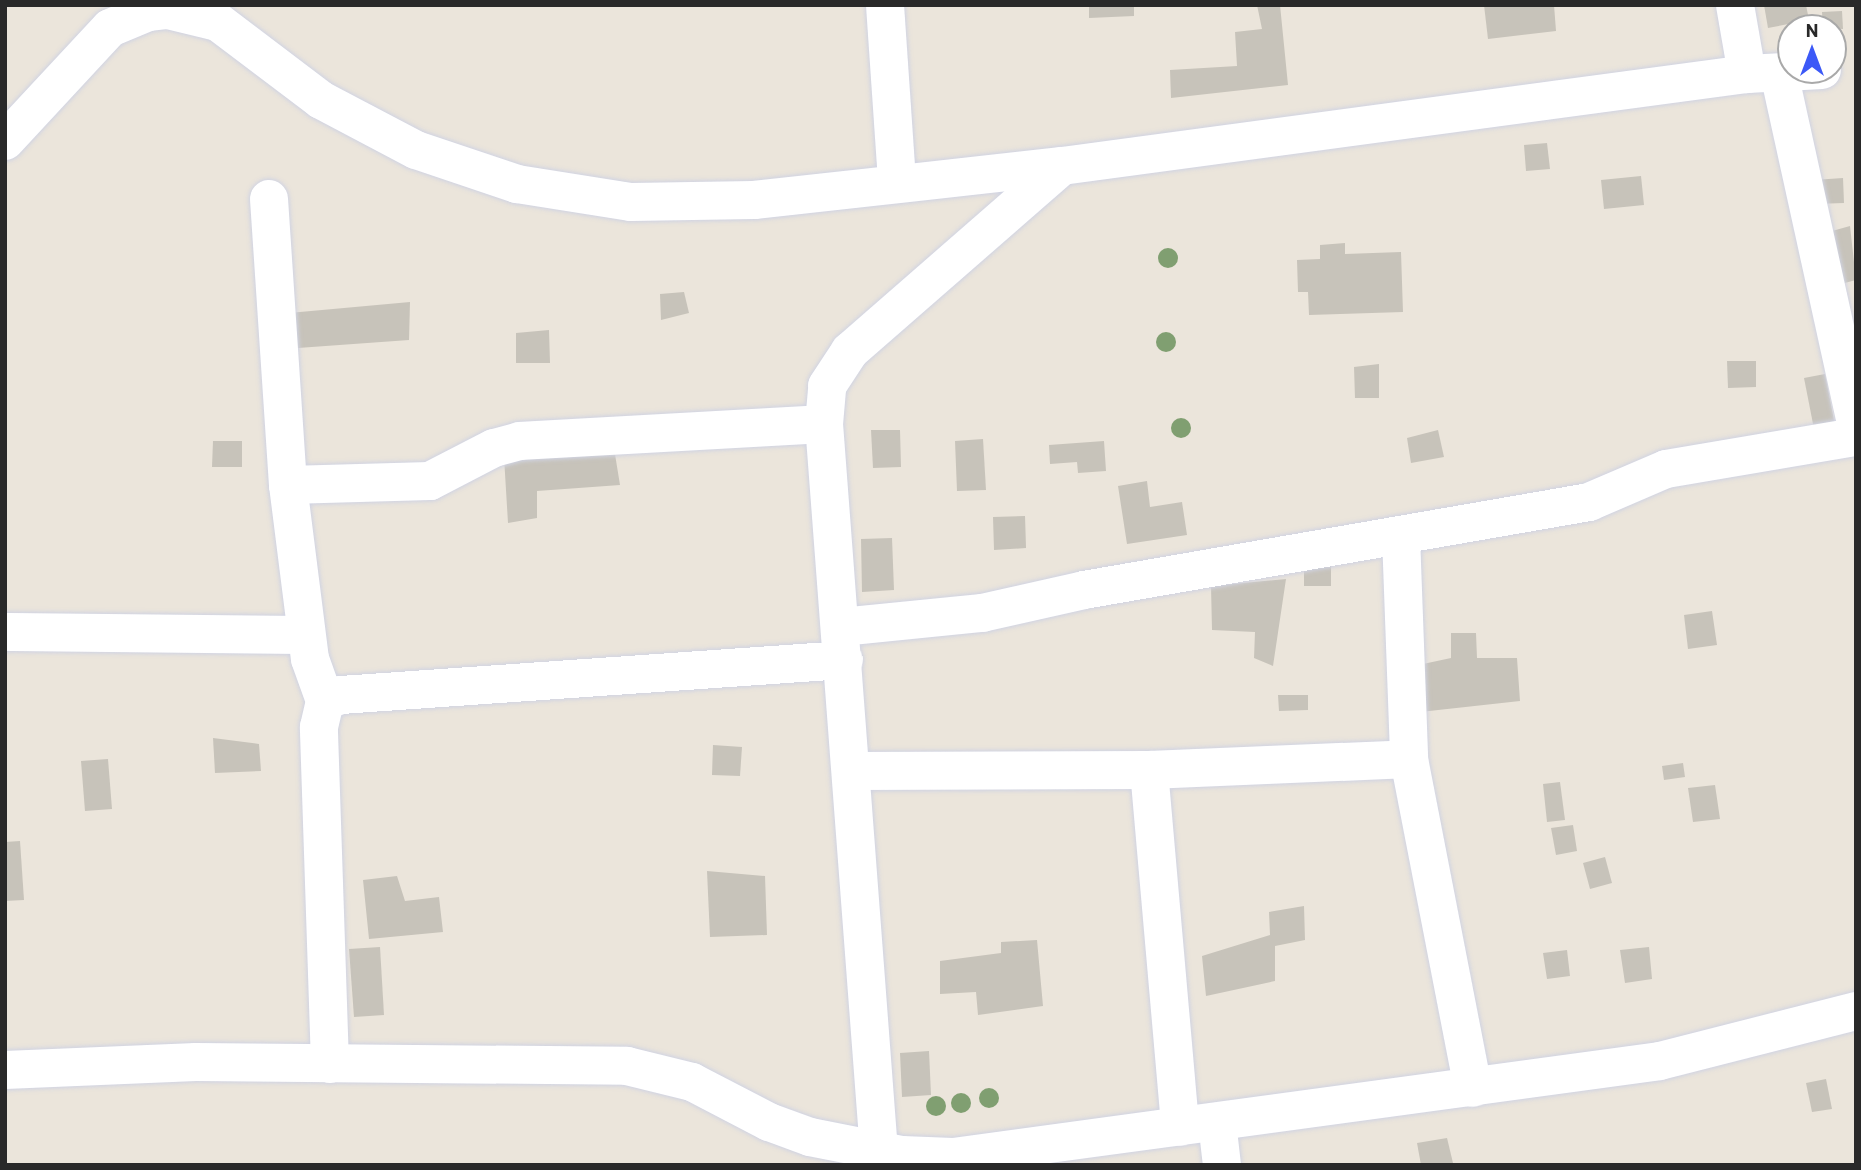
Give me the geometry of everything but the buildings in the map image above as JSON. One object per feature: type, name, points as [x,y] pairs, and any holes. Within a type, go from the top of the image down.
[{"type":"street","points":[[885,5],[897,183]]},
{"type":"street","points":[[1735,5],[1763,74],[1856,424]]},
{"type":"street","points":[[5,141],[110,28],[148,12],[185,8],[218,22],[321,100],[367,127],[466,169],[517,184],[631,202],[692,204],[1062,166],[1777,73]]},
{"type":"street","points":[[881,1158],[824,424],[827,386],[849,351],[1062,166]]},
{"type":"street","points":[[269,199],[288,485],[306,635],[314,680],[325,701],[318,727],[330,1063]]},
{"type":"street","points":[[288,485],[430,481],[494,448],[520,441],[824,424]]},
{"type":"street","points":[[325,701],[341,695],[842,644],[1084,590],[1589,502],[1666,469],[1856,437]]},
{"type":"street","points":[[1401,536],[1409,758],[1473,1088]]},
{"type":"street","points":[[5,632],[306,635]]},
{"type":"street","points":[[852,771],[1149,770],[1409,758]]},
{"type":"street","points":[[1149,770],[1198,1125],[1222,1165]]},
{"type":"street","points":[[5,1070],[196,1062],[638,1067],[692,1082],[729,1104],[810,1137],[881,1158],[953,1157],[1660,1062],[1856,1011]]}]
